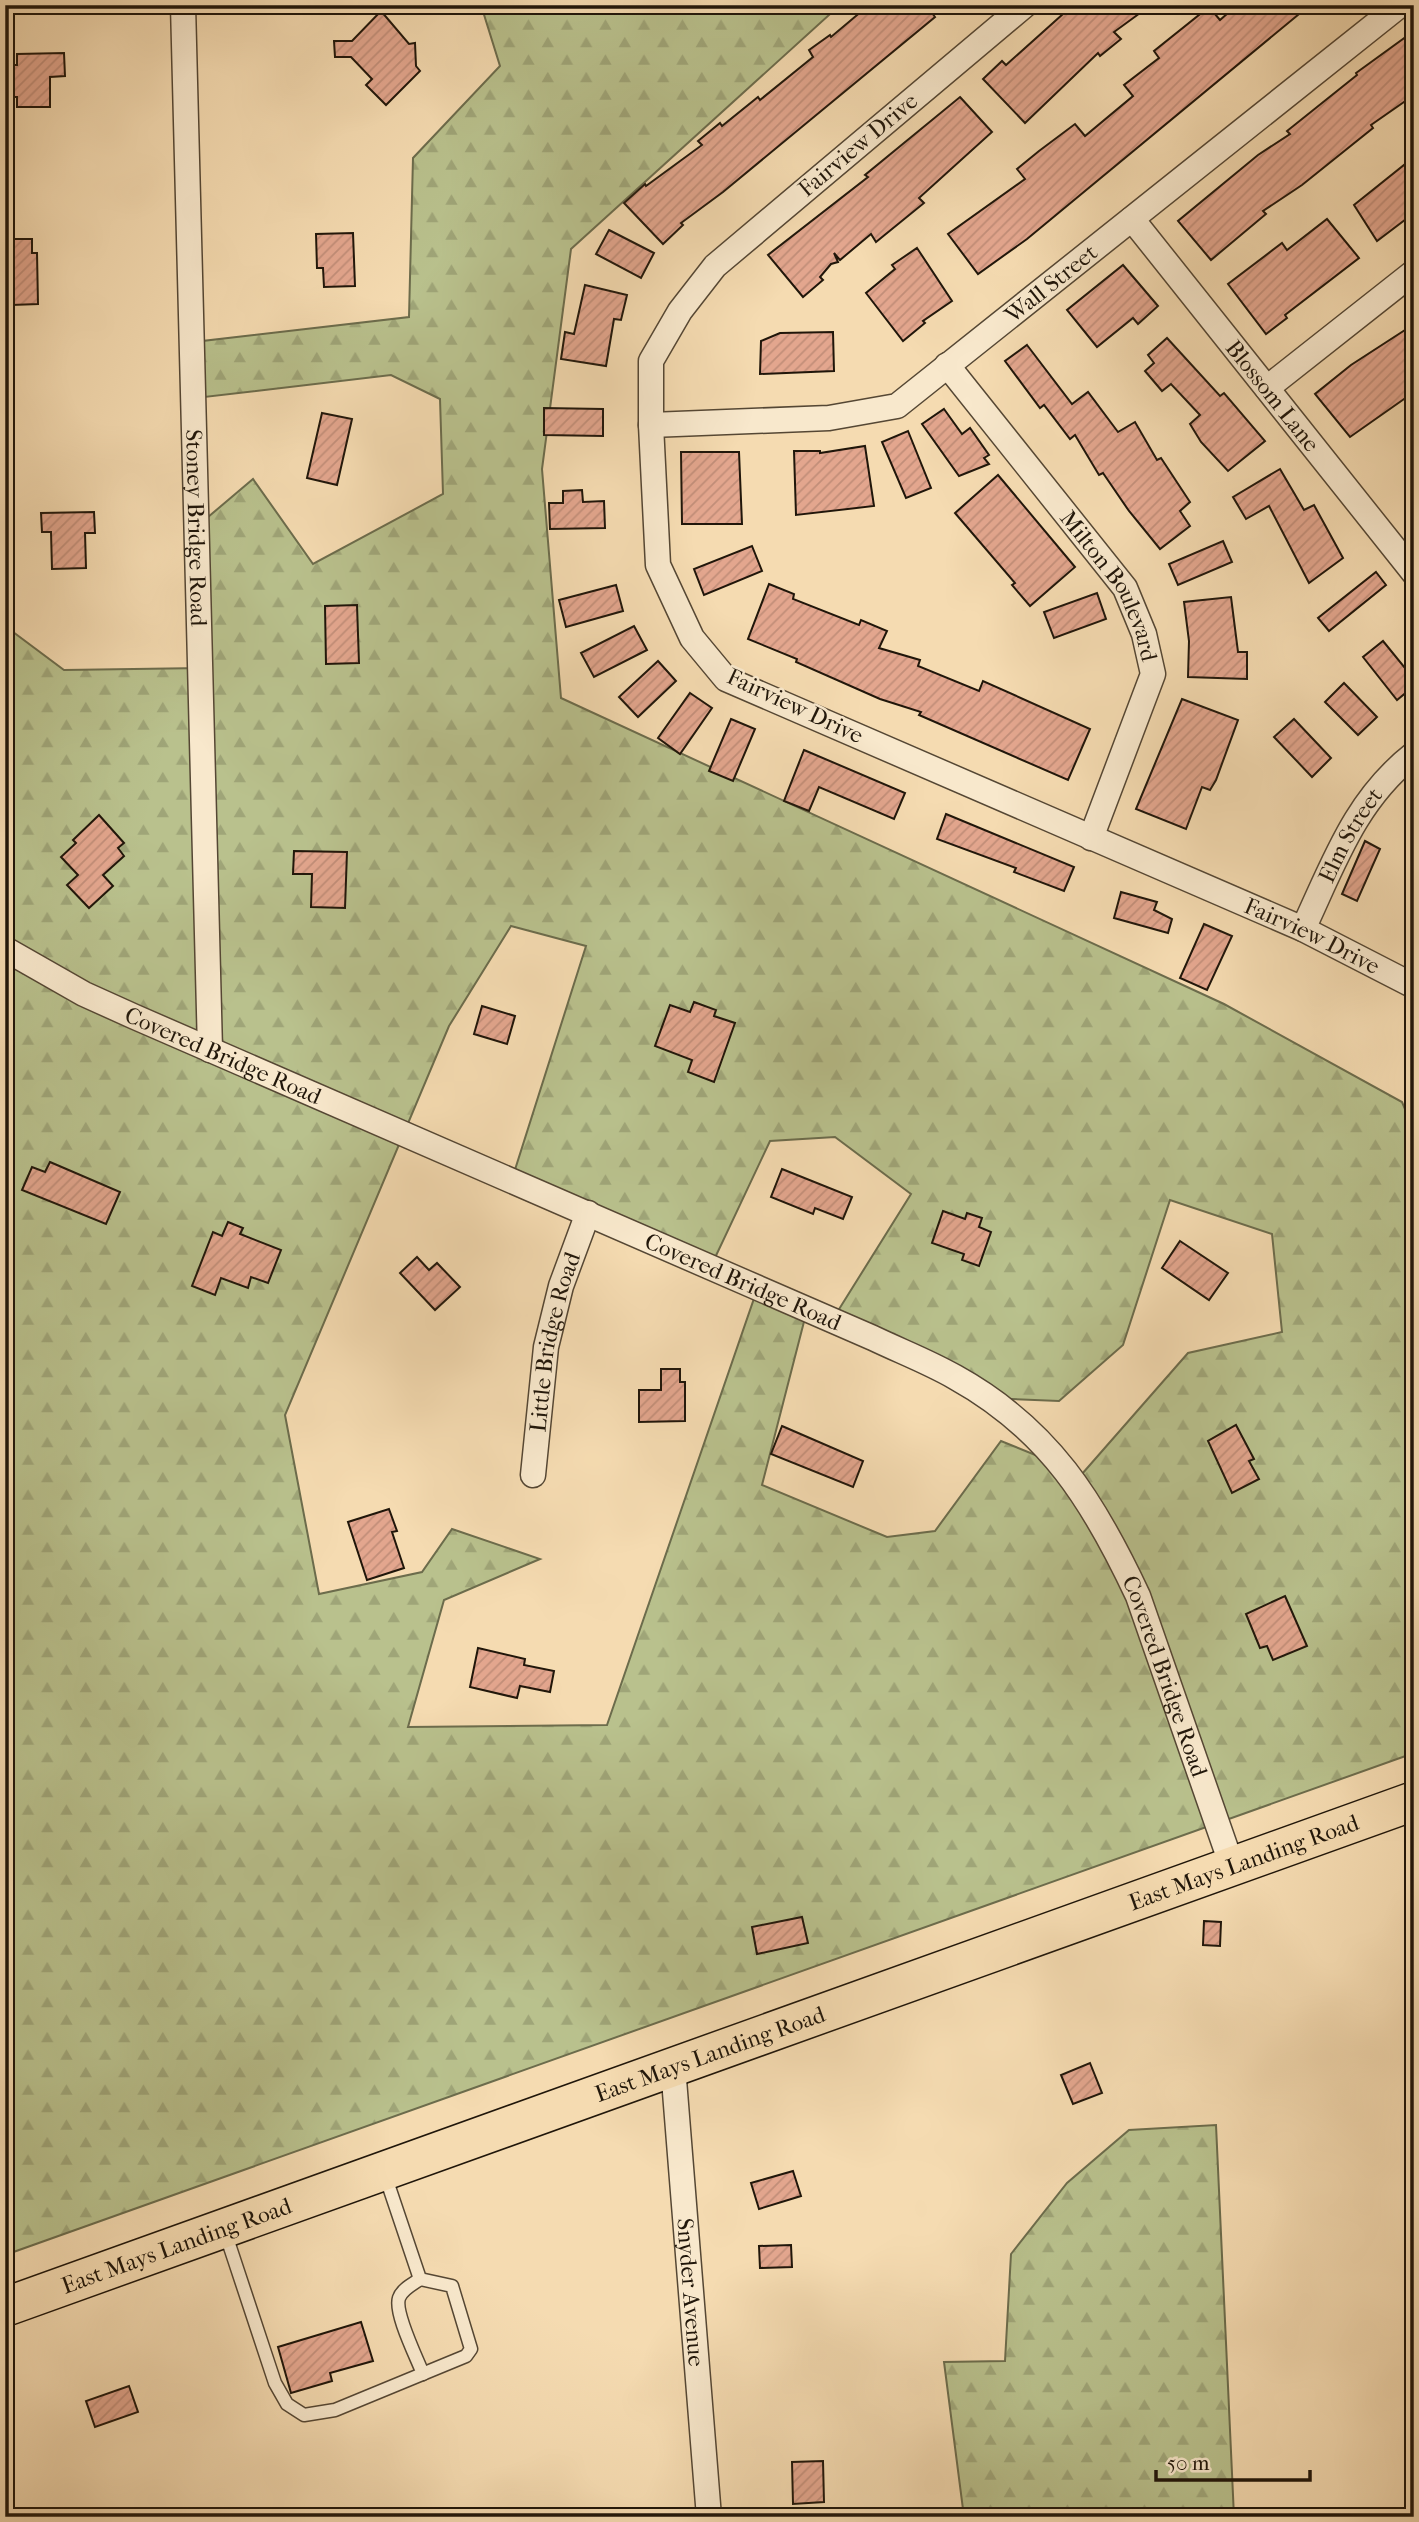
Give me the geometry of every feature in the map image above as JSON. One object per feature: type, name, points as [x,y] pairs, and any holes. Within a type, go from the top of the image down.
[{"type":"main road","name":"East Mays Landing Road","points":[[5,2307],[1414,1801]]},
{"type":"street","name":"Stoney Bridge Road","points":[[183,5],[210,1050]]},
{"type":"street","name":"Fairview Drive","points":[[1025,5],[715,265],[680,311],[651,361],[657,565],[692,638],[726,679],[1303,929],[1414,986]]},
{"type":"street","name":"Wall Street","points":[[651,425],[829,418],[897,406],[1132,219],[1369,15],[1400,5]]},
{"type":"street","name":"Blossom Lane","points":[[1132,219],[1414,573]]},
{"type":"street","points":[[1267,388],[1414,272]]},
{"type":"street","name":"Milton Boulevard","points":[[947,365],[1125,588],[1143,634],[1153,674],[1091,838]]},
{"type":"street","name":"Elm Street","points":[[1303,929],[1354,820],[1388,775],[1414,754]]},
{"type":"street","name":"Covered Bridge Road","points":[[5,949],[84,994],[588,1213],[956,1377],[1005,1409],[1076,1481],[1133,1586],[1232,1866]]},
{"type":"street","name":"Little Bridge Road","points":[[533,1475],[546,1347],[561,1286],[588,1213]]},
{"type":"street","name":"Snyder Avenue","points":[[673,2067],[709,2517]]},
{"type":"lane","points":[[384,2171],[420,2279]]},
{"type":"lane","points":[[224,2229],[275,2383],[288,2404],[304,2415],[335,2410],[466,2356],[471,2349],[452,2286],[420,2279],[404,2290],[399,2298],[399,2310],[422,2374]]},
{"type":"green space","points":[[481,5],[840,5],[571,249],[542,469],[561,698],[1224,1004],[1402,1102],[1414,1130],[1414,1753],[5,2255],[5,626],[64,670],[203,668],[201,523],[253,479],[313,564],[443,494],[440,399],[391,375],[196,398],[194,342],[409,317],[413,158],[500,66]],"holes":[[[511,926],[586,946],[513,1176],[714,1260],[770,1141],[835,1137],[911,1194],[831,1322],[989,1398],[1059,1401],[1123,1345],[1170,1200],[1272,1234],[1282,1332],[1188,1353],[1082,1474],[1001,1441],[935,1531],[887,1537],[762,1485],[807,1310],[758,1287],[607,1725],[408,1727],[444,1600],[540,1559],[452,1529],[422,1572],[319,1594],[285,1415],[449,1026]]]},
{"type":"green space","points":[[1216,2125],[1234,2517],[964,2517],[944,2362],[1005,2361],[1011,2254],[1067,2183],[1129,2130]]},
{"type":"building","points":[[869,5],[926,5],[935,17],[723,192],[681,223],[683,225],[663,244],[624,203],[645,184],[646,186],[702,145],[698,141],[720,123],[722,126],[758,97],[760,100],[813,57],[809,50],[830,35],[831,37]]},
{"type":"building","points":[[1073,5],[1151,5],[1114,32],[1121,39],[1100,56],[1098,53],[1025,123],[983,79],[1002,61],[1006,65]]},
{"type":"building","points":[[1237,5],[1310,5],[1027,239],[978,274],[948,234],[1025,179],[1017,169],[1075,124],[1085,136],[1133,96],[1124,85],[1159,58],[1154,51],[1209,7],[1220,20]]},
{"type":"building","points":[[381,11],[409,44],[415,43],[416,66],[420,71],[386,105],[366,85],[372,79],[351,57],[335,57],[334,41],[352,41]]},
{"type":"building","points":[[1414,31],[1414,95],[1371,125],[1373,128],[1302,185],[1263,211],[1266,214],[1211,260],[1178,221],[1258,155],[1290,134],[1287,131],[1357,75],[1356,73]]},
{"type":"building","points":[[64,53],[65,76],[50,77],[50,107],[17,107],[17,97],[5,97],[5,65],[17,65],[17,54]]},
{"type":"building","points":[[960,97],[992,132],[919,198],[924,203],[876,242],[871,234],[840,260],[834,253],[838,262],[831,264],[820,277],[823,280],[803,297],[768,255],[868,177],[865,175]]},
{"type":"building","points":[[1404,165],[1414,177],[1414,213],[1377,241],[1354,205]]},
{"type":"building","points":[[1327,219],[1359,258],[1285,315],[1287,318],[1266,334],[1228,284],[1282,243],[1287,250]]},
{"type":"building","points":[[609,230],[654,253],[641,278],[596,254]]},
{"type":"building","points":[[353,233],[355,286],[324,287],[323,268],[317,268],[316,234]]},
{"type":"building","points":[[5,239],[32,239],[32,253],[37,253],[38,304],[12,305],[12,281],[6,281]]},
{"type":"building","points":[[917,248],[952,301],[923,321],[925,323],[903,341],[866,293],[895,269],[892,265]]},
{"type":"building","points":[[1123,265],[1158,306],[1138,324],[1133,318],[1097,347],[1067,310]]},
{"type":"building","points":[[585,285],[627,295],[621,320],[614,319],[606,366],[561,359],[565,332],[574,334]]},
{"type":"building","points":[[1405,330],[1414,340],[1414,392],[1350,437],[1315,394],[1351,365]]},
{"type":"building","points":[[833,332],[834,371],[760,374],[761,341],[780,333]]},
{"type":"building","points":[[1167,338],[1220,396],[1224,393],[1265,441],[1228,471],[1201,442],[1190,424],[1200,415],[1171,384],[1162,391],[1145,371],[1154,363],[1148,355]]},
{"type":"building","points":[[1027,345],[1072,404],[1088,392],[1118,432],[1135,422],[1157,460],[1161,458],[1190,502],[1180,511],[1190,526],[1160,549],[1103,473],[1099,475],[1075,435],[1070,439],[1044,405],[1040,408],[1005,361]]},
{"type":"building","points":[[544,408],[603,409],[603,436],[544,435]]},
{"type":"building","points":[[944,409],[962,434],[970,428],[989,455],[984,458],[989,464],[959,476],[922,424]]},
{"type":"building","points":[[322,413],[352,419],[337,485],[307,478]]},
{"type":"building","points":[[908,431],[931,488],[906,498],[882,442]]},
{"type":"building","points":[[865,446],[874,506],[796,515],[794,451],[820,453]]},
{"type":"building","points":[[681,452],[739,452],[742,524],[682,524]]},
{"type":"building","points":[[1280,469],[1304,510],[1314,505],[1343,558],[1309,583],[1269,506],[1246,519],[1233,497]]},
{"type":"building","points":[[998,475],[1075,567],[1030,606],[1012,585],[1015,583],[955,513]]},
{"type":"building","points":[[582,490],[583,502],[604,501],[605,528],[550,529],[549,503],[563,503],[563,491]]},
{"type":"building","points":[[94,512],[95,533],[85,533],[86,568],[52,569],[51,532],[42,532],[41,513]]},
{"type":"building","points":[[1223,541],[1232,562],[1178,585],[1169,564]]},
{"type":"building","points":[[752,546],[762,571],[704,595],[694,569]]},
{"type":"building","points":[[1376,572],[1386,585],[1329,631],[1318,618]]},
{"type":"building","points":[[769,584],[794,594],[793,599],[859,625],[861,620],[887,631],[879,648],[920,660],[918,666],[979,691],[983,681],[1090,729],[1068,780],[919,715],[921,712],[880,699],[748,639]]},
{"type":"building","points":[[616,585],[623,611],[566,627],[559,600]]},
{"type":"building","points":[[1097,593],[1106,619],[1054,638],[1044,612]]},
{"type":"building","points":[[1231,597],[1238,652],[1247,652],[1247,679],[1188,677],[1189,641],[1184,602]]},
{"type":"building","points":[[357,605],[359,663],[326,664],[325,606]]},
{"type":"building","points":[[634,626],[647,650],[594,677],[581,653]]},
{"type":"building","points":[[1383,641],[1414,679],[1414,686],[1397,700],[1363,657]]},
{"type":"building","points":[[658,661],[676,681],[638,717],[619,697]]},
{"type":"building","points":[[1344,683],[1377,717],[1358,735],[1325,702]]},
{"type":"building","points":[[690,693],[712,708],[680,754],[658,738]]},
{"type":"building","points":[[1182,699],[1238,720],[1216,780],[1210,790],[1202,787],[1186,829],[1136,809]]},
{"type":"building","points":[[731,719],[755,729],[733,781],[709,771]]},
{"type":"building","points":[[1294,719],[1331,758],[1312,777],[1274,737]]},
{"type":"building","points":[[804,750],[905,793],[894,819],[819,787],[809,811],[784,801]]},
{"type":"building","points":[[946,814],[1074,867],[1064,891],[1014,872],[1016,868],[937,839]]},
{"type":"building","points":[[99,815],[124,843],[118,848],[124,856],[103,875],[113,886],[89,908],[67,885],[78,875],[61,857],[76,843],[73,840]]},
{"type":"building","points":[[1365,841],[1380,849],[1357,901],[1342,894]]},
{"type":"building","points":[[294,851],[347,852],[345,908],[311,907],[312,874],[293,874]]},
{"type":"building","points":[[1121,892],[1157,902],[1154,910],[1172,919],[1168,933],[1114,918]]},
{"type":"building","points":[[1204,924],[1232,936],[1207,990],[1180,978]]},
{"type":"building","points":[[694,1002],[716,1010],[714,1016],[735,1023],[714,1082],[688,1072],[692,1060],[655,1046],[670,1005],[690,1012]]},
{"type":"building","points":[[482,1006],[515,1016],[507,1044],[474,1034]]},
{"type":"building","points":[[50,1162],[120,1192],[106,1224],[22,1190],[32,1167],[45,1172]]},
{"type":"building","points":[[782,1169],[852,1197],[843,1219],[815,1208],[813,1214],[771,1197]]},
{"type":"building","points":[[943,1211],[965,1219],[967,1213],[982,1218],[979,1227],[991,1232],[979,1266],[962,1260],[964,1254],[932,1243]]},
{"type":"building","points":[[228,1222],[243,1228],[240,1234],[281,1250],[268,1283],[251,1277],[248,1288],[221,1278],[215,1295],[192,1286],[213,1232],[222,1236]]},
{"type":"building","points":[[1180,1241],[1228,1273],[1209,1300],[1162,1268]]},
{"type":"building","points":[[417,1257],[429,1270],[437,1263],[460,1287],[435,1310],[400,1273]]},
{"type":"building","points":[[661,1369],[680,1369],[680,1382],[685,1382],[685,1421],[639,1422],[639,1390],[661,1390]]},
{"type":"building","points":[[1236,1425],[1254,1459],[1249,1461],[1259,1479],[1232,1493],[1208,1441]]},
{"type":"building","points":[[782,1426],[863,1461],[853,1487],[771,1454]]},
{"type":"building","points":[[389,1509],[397,1531],[392,1532],[404,1568],[367,1580],[348,1522]]},
{"type":"building","points":[[1285,1596],[1307,1646],[1273,1660],[1267,1646],[1260,1648],[1246,1614]]},
{"type":"building","points":[[478,1648],[525,1659],[524,1665],[554,1671],[550,1692],[520,1686],[517,1698],[470,1687]]},
{"type":"building","points":[[802,1917],[808,1943],[757,1954],[752,1927]]},
{"type":"building","points":[[1204,1921],[1221,1922],[1220,1946],[1203,1945]]},
{"type":"building","points":[[1090,2063],[1102,2093],[1073,2104],[1061,2075]]},
{"type":"building","points":[[793,2171],[801,2196],[759,2209],[751,2183]]},
{"type":"building","points":[[791,2245],[792,2267],[760,2268],[759,2246]]},
{"type":"building","points":[[361,2322],[373,2361],[330,2373],[332,2381],[291,2393],[278,2347]]},
{"type":"building","points":[[129,2386],[138,2412],[95,2427],[86,2401]]},
{"type":"building","points":[[823,2461],[824,2502],[793,2504],[792,2462]]}]
